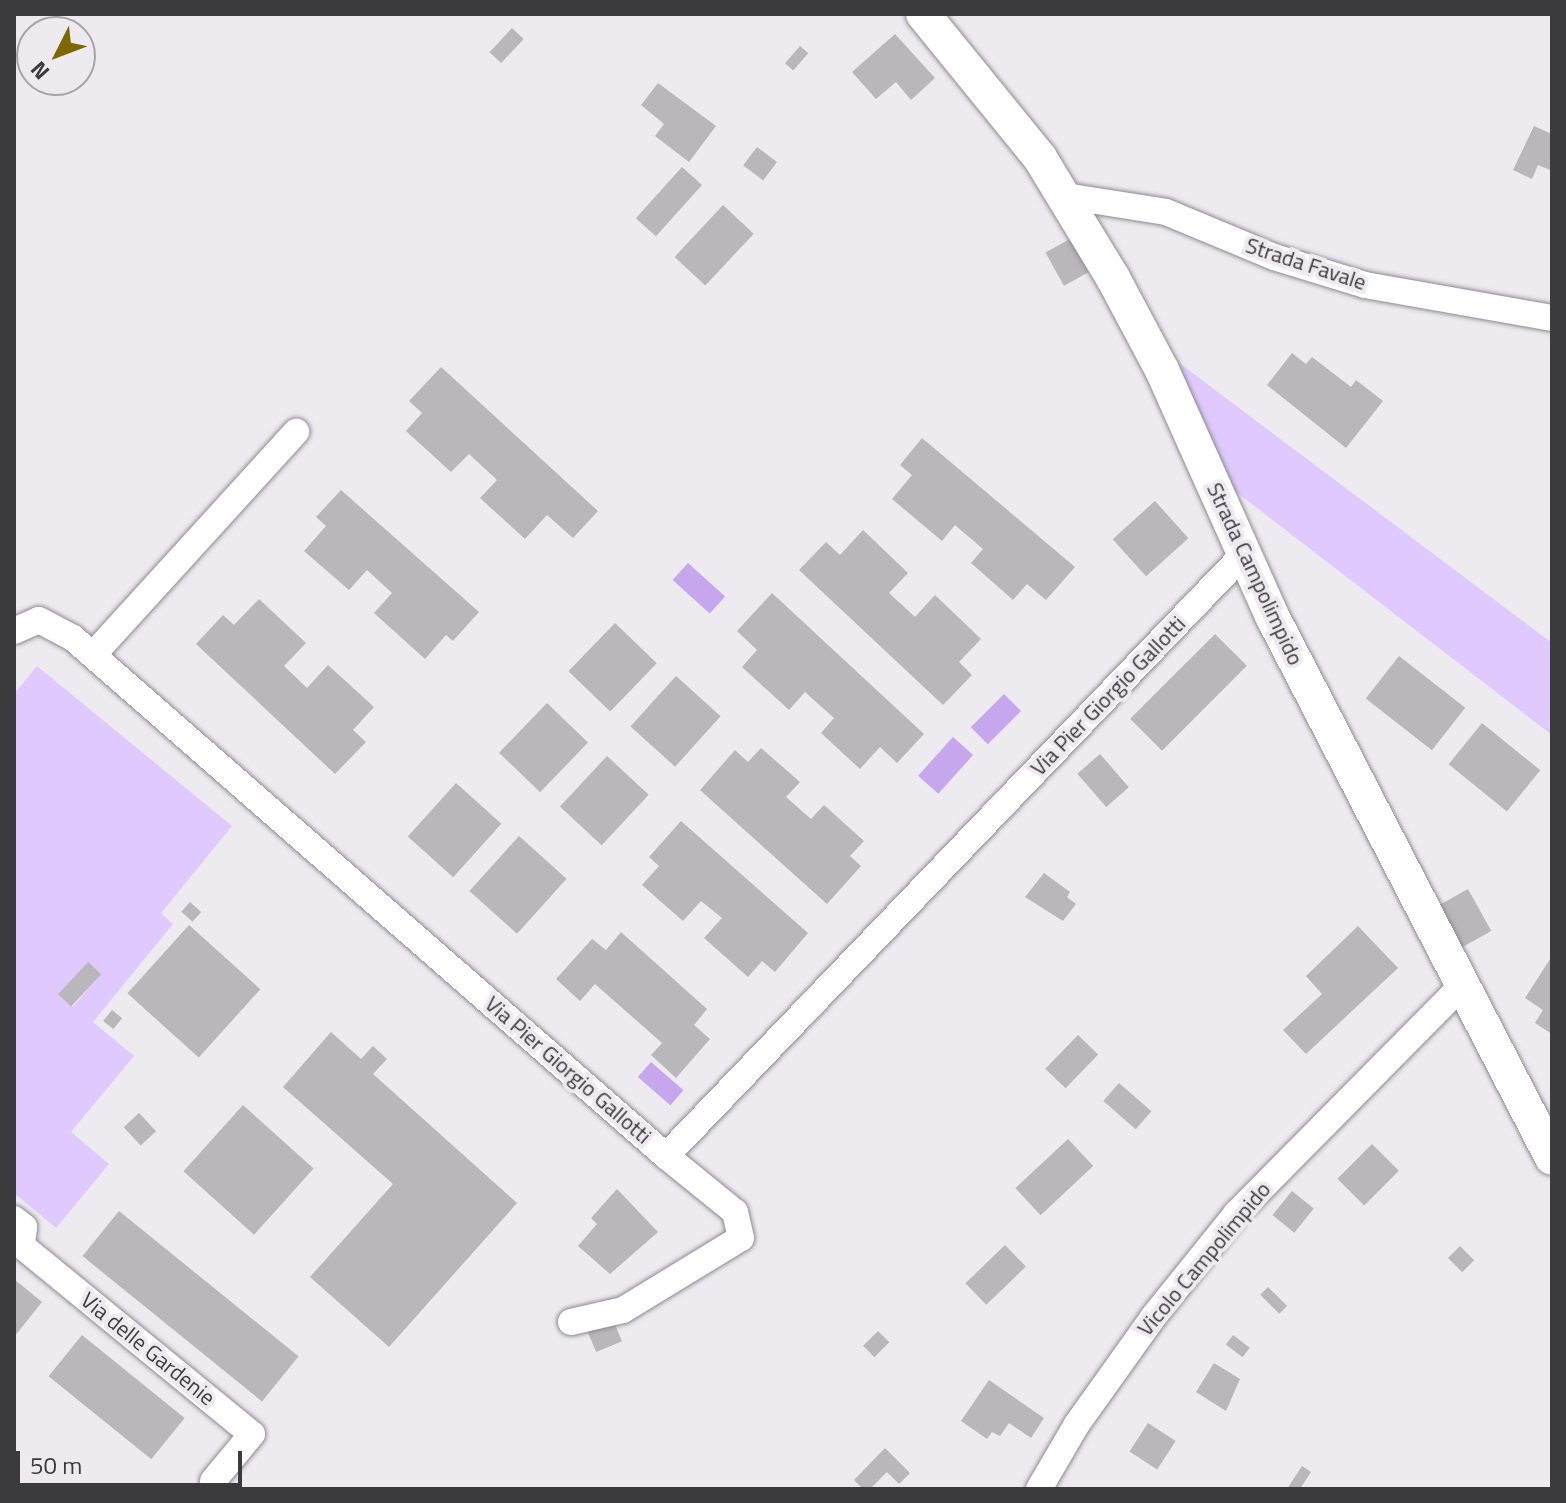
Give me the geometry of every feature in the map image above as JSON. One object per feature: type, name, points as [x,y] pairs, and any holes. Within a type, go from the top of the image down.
[{"type":"street","name":"Strada Campolimpido","points":[[923,14],[996,100],[1065,196],[1162,370],[1243,555],[1552,1158]]},
{"type":"street","name":"Strada Favale","points":[[1065,196],[1151,207],[1274,257],[1365,285],[1552,318]]},
{"type":"street","points":[[93,655],[296,432]]},
{"type":"street","name":"Via Pier Giorgio Gallotti","points":[[14,631],[30,622],[49,623],[93,655],[666,1156],[1243,555]]},
{"type":"street","name":"Vicolo Campolimpido","points":[[1039,1489],[1077,1424],[1154,1316],[1236,1214],[1464,984]]},
{"type":"street","points":[[571,1322],[623,1310],[741,1238],[735,1212],[666,1156]]},
{"type":"street","name":"Via delle Gardenie","points":[[14,1219],[24,1227],[22,1246],[252,1434],[213,1481]]},
{"type":"shaded area","points":[[1170,356],[1552,643],[1552,735],[1222,481]]},
{"type":"shaded area","points":[[688,563],[725,596],[710,614],[673,580]]},
{"type":"shaded area","points":[[37,666],[232,826],[161,913],[173,924],[93,1022],[134,1056],[71,1132],[109,1164],[56,1228],[14,1193],[14,694]],"holes":[[[87,963],[101,974],[73,1007],[60,996]]]},
{"type":"shaded area","points":[[1004,694],[1021,711],[988,744],[971,727]]},
{"type":"shaded area","points":[[953,737],[973,755],[938,794],[918,776]]},
{"type":"shaded area","points":[[651,1062],[683,1090],[670,1105],[638,1077]]},
{"type":"building","points":[[512,28],[524,39],[501,63],[489,52]]},
{"type":"building","points":[[895,34],[935,78],[911,100],[896,82],[876,99],[852,72]]},
{"type":"building","points":[[800,46],[808,53],[793,71],[785,63]]},
{"type":"building","points":[[658,83],[716,126],[689,162],[655,136],[664,124],[641,105]]},
{"type":"building","points":[[1534,126],[1552,134],[1552,166],[1550,170],[1538,165],[1532,179],[1513,170]]},
{"type":"building","points":[[757,147],[777,162],[763,180],[743,165]]},
{"type":"building","points":[[682,167],[702,185],[656,236],[636,218]]},
{"type":"building","points":[[723,205],[754,234],[705,286],[675,257]]},
{"type":"building","points":[[1070,239],[1088,272],[1064,286],[1046,253]]},
{"type":"building","points":[[1292,353],[1306,364],[1312,357],[1351,387],[1356,380],[1383,401],[1346,448],[1267,385]]},
{"type":"building","points":[[441,367],[598,511],[573,538],[547,515],[525,539],[480,498],[497,480],[469,454],[451,472],[406,431],[422,413],[409,401]]},
{"type":"building","points":[[922,438],[1075,567],[1046,600],[1027,584],[1013,600],[971,563],[983,549],[955,525],[942,541],[892,499],[912,475],[900,465]]},
{"type":"building","points":[[341,490],[479,612],[453,641],[446,635],[425,659],[374,613],[392,593],[367,570],[349,590],[304,551],[326,526],[316,517]]},
{"type":"building","points":[[1155,501],[1188,538],[1146,576],[1113,539]]},
{"type":"building","points":[[863,530],[908,573],[889,593],[915,617],[935,595],[981,639],[959,662],[972,675],[943,705],[799,570],[826,542],[840,555]]},
{"type":"building","points":[[772,593],[924,734],[897,763],[880,747],[860,769],[821,733],[834,718],[805,692],[789,710],[742,667],[757,650],[737,631]]},
{"type":"building","points":[[259,599],[306,643],[284,666],[307,688],[328,665],[374,707],[353,730],[366,742],[335,774],[196,644],[223,615],[234,625]]},
{"type":"building","points":[[615,623],[657,663],[610,711],[568,671]]},
{"type":"building","points":[[1215,634],[1247,666],[1162,751],[1130,719]]},
{"type":"building","points":[[1399,656],[1465,708],[1432,750],[1366,699]]},
{"type":"building","points":[[676,676],[721,716],[675,767],[630,727]]},
{"type":"building","points":[[547,703],[588,743],[540,792],[499,753]]},
{"type":"building","points":[[1482,723],[1540,770],[1507,811],[1449,764]]},
{"type":"building","points":[[761,748],[800,782],[786,797],[811,819],[824,805],[864,841],[850,856],[861,866],[827,904],[700,790],[735,750],[748,762]]},
{"type":"building","points":[[1100,754],[1129,787],[1106,807],[1077,774]]},
{"type":"building","points":[[607,756],[649,795],[602,845],[560,806]]},
{"type":"building","points":[[456,783],[501,824],[453,877],[408,837]]},
{"type":"building","points":[[681,821],[808,933],[775,972],[762,961],[748,977],[704,938],[722,918],[701,901],[683,921],[642,885],[659,866],[649,857]]},
{"type":"building","points":[[519,836],[567,879],[517,934],[469,891]]},
{"type":"building","points":[[1044,873],[1070,892],[1067,897],[1076,904],[1063,921],[1025,897]]},
{"type":"building","points":[[1468,889],[1491,931],[1458,949],[1435,907]]},
{"type":"building","points":[[190,902],[201,912],[192,922],[181,912]]},
{"type":"building","points":[[189,925],[260,989],[199,1058],[127,993]]},
{"type":"building","points":[[1358,926],[1398,968],[1306,1054],[1283,1030],[1322,994],[1306,976]]},
{"type":"building","points":[[621,932],[707,1009],[694,1025],[710,1039],[676,1078],[651,1055],[662,1043],[595,984],[580,1001],[556,979],[592,939],[606,950]]},
{"type":"building","points":[[1552,956],[1552,1034],[1535,1023],[1543,1010],[1525,998]]},
{"type":"building","points":[[88,962],[101,974],[71,1006],[58,994]]},
{"type":"building","points":[[112,1010],[122,1018],[113,1029],[103,1021]]},
{"type":"building","points":[[331,1032],[361,1059],[373,1046],[387,1059],[373,1074],[517,1203],[389,1347],[310,1277],[393,1184],[283,1087]]},
{"type":"building","points":[[1078,1035],[1098,1054],[1065,1088],[1045,1069]]},
{"type":"building","points":[[1119,1083],[1151,1111],[1136,1129],[1103,1101]]},
{"type":"building","points":[[243,1105],[314,1169],[254,1235],[183,1171]]},
{"type":"building","points":[[139,1113],[156,1131],[141,1146],[124,1127]]},
{"type":"building","points":[[1068,1139],[1093,1166],[1041,1215],[1015,1188]]},
{"type":"building","points":[[1372,1144],[1399,1171],[1364,1206],[1337,1179]]},
{"type":"building","points":[[617,1189],[658,1232],[610,1274],[578,1246],[597,1224],[591,1218]]},
{"type":"building","points":[[1292,1191],[1314,1209],[1294,1233],[1272,1215]]},
{"type":"building","points":[[119,1211],[299,1356],[262,1401],[82,1256]]},
{"type":"building","points":[[1005,1245],[1026,1267],[986,1305],[965,1283]]},
{"type":"building","points":[[1460,1246],[1474,1260],[1462,1272],[1448,1258]]},
{"type":"building","points":[[14,1279],[42,1302],[14,1337]]},
{"type":"building","points":[[1268,1287],[1287,1306],[1279,1314],[1260,1295]]},
{"type":"building","points":[[613,1320],[622,1341],[596,1352],[587,1331]]},
{"type":"building","points":[[878,1331],[889,1342],[874,1357],[863,1346]]},
{"type":"building","points":[[82,1335],[185,1418],[151,1459],[49,1376]]},
{"type":"building","points":[[1233,1335],[1250,1348],[1243,1357],[1226,1345]]},
{"type":"building","points":[[1214,1363],[1240,1379],[1226,1411],[1196,1392]]},
{"type":"building","points":[[989,1380],[1044,1418],[1031,1438],[1009,1423],[1000,1436],[992,1432],[987,1439],[961,1421]]},
{"type":"building","points":[[1148,1423],[1176,1441],[1157,1469],[1129,1452]]},
{"type":"building","points":[[885,1448],[910,1473],[899,1484],[887,1472],[870,1489],[863,1489],[854,1480]]},
{"type":"building","points":[[1302,1466],[1311,1472],[1300,1489],[1287,1489]]}]
